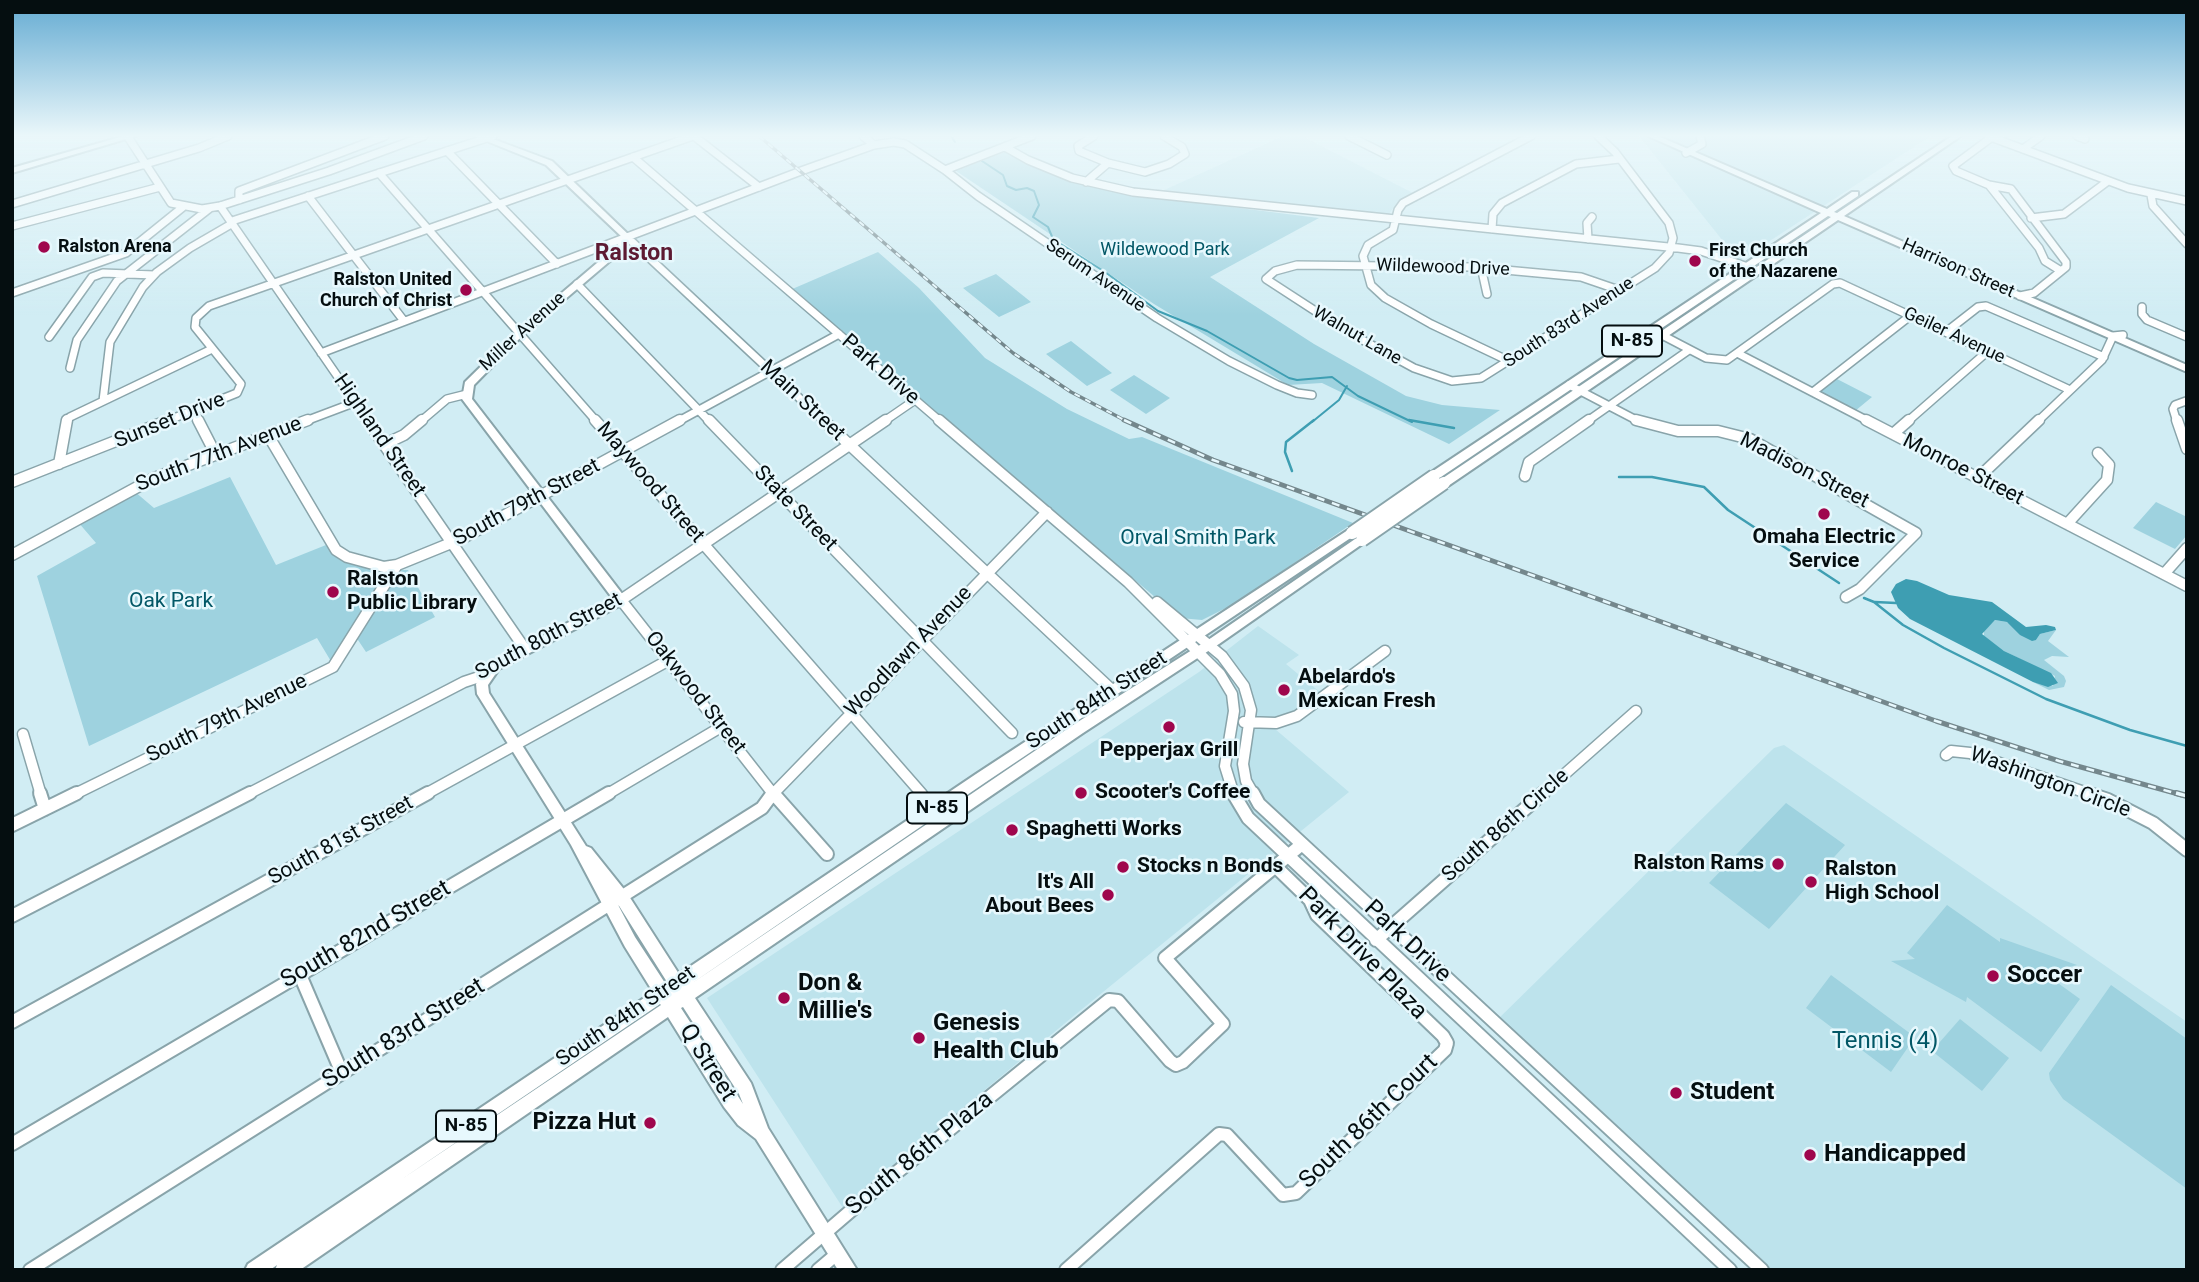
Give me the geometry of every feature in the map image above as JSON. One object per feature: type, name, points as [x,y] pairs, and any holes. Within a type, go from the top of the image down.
[{"type":"main road","name":"Main Street","points":[[584,196],[627,237]]},
{"type":"main road","name":"Harrison Street","points":[[1796,196],[2118,336],[2187,369]]},
{"type":"main road","name":"South 84th Street","points":[[1574,387],[1720,294],[1857,196]]},
{"type":"main road","name":"South 84th Street","points":[[254,1270],[1107,709],[1745,267],[1860,196]]},
{"type":"main road","name":"Miller Avenue","points":[[467,394],[475,376],[621,248],[627,237]]},
{"type":"main road","points":[[1720,294],[1724,287],[1745,272],[1745,267]]},
{"type":"main road","name":"Harrison Street","points":[[2118,336],[2187,363]]},
{"type":"main road","name":"Oakwood Street","points":[[467,394],[470,405],[621,600]]},
{"type":"main road","name":"South 80th Street","points":[[488,674],[495,666],[525,649],[621,600]]},
{"type":"main road","name":"South 84th Street","points":[[681,989],[1112,690],[1199,643]]},
{"type":"main road","name":"Q Street","points":[[488,674],[482,684],[483,694],[615,902],[681,989],[745,1089],[762,1133],[848,1270]]},
{"type":"main road","name":"Q Street","points":[[615,902],[666,999],[730,1101],[744,1119],[762,1133]]},
{"type":"main road","name":"South 84th Street","points":[[284,1270],[666,999]]},
{"type":"street","points":[[12,204],[39,196]]},
{"type":"street","points":[[12,226],[127,196]]},
{"type":"street","points":[[166,196],[171,202],[183,207],[210,208],[251,196]]},
{"type":"street","points":[[237,196],[239,200]]},
{"type":"street","points":[[103,401],[110,342],[154,275],[232,222],[308,196],[404,321]]},
{"type":"street","name":"Maywood Street","points":[[399,196],[922,794]]},
{"type":"street","points":[[492,196],[557,264]]},
{"type":"street","points":[[275,283],[523,196]]},
{"type":"street","name":"Park Drive","points":[[678,196],[1199,643],[1231,666],[1244,686],[1250,702],[1250,723],[1242,765],[1246,781],[1259,804],[1762,1270]]},
{"type":"street","points":[[321,353],[735,196]]},
{"type":"street","name":"Serum Avenue","points":[[978,196],[1145,311],[1229,361],[1290,391],[1312,395]]},
{"type":"street","points":[[1171,196],[1671,247],[1701,251],[1745,267]]},
{"type":"street","points":[[1416,196],[1406,201],[1398,210],[1394,230],[1364,250],[1363,265],[1371,285],[1390,302],[1509,361]]},
{"type":"street","points":[[1492,229],[1493,214],[1502,203],[1515,196]]},
{"type":"street","points":[[1648,196],[1669,223],[1673,238],[1671,247]]},
{"type":"street","points":[[1998,196],[2039,248],[2045,261],[2061,271]]},
{"type":"street","points":[[2016,196],[2066,262],[2061,271],[2026,296]]},
{"type":"street","points":[[2017,218],[2064,214],[2088,196]]},
{"type":"street","points":[[2151,196],[2153,206],[2186,242]]},
{"type":"street","points":[[2156,196],[2187,201]]},
{"type":"street","name":"Highland Street","points":[[220,206],[525,649]]},
{"type":"street","points":[[12,292],[126,253],[183,207]]},
{"type":"street","points":[[70,368],[77,340],[111,288],[210,208]]},
{"type":"street","points":[[1588,239],[1587,223],[1592,217]]},
{"type":"street","name":"Main Street","points":[[627,237],[1112,690]]},
{"type":"street","name":"South 83rd Avenue","points":[[1456,381],[1481,378],[1509,361],[1659,264],[1671,247]]},
{"type":"street","name":"Wildewood Drive","points":[[1266,277],[1275,271],[1297,265],[1481,267],[1581,277],[1619,290]]},
{"type":"street","points":[[1481,267],[1487,294]]},
{"type":"street","points":[[49,337],[92,277],[103,273],[154,275]]},
{"type":"street","name":"Walnut Lane","points":[[1266,277],[1266,281],[1272,285],[1375,348],[1430,375],[1456,381]]},
{"type":"street","name":"Sunset Drive","points":[[12,482],[232,397],[241,386],[195,327],[199,315],[215,303],[275,283]]},
{"type":"street","name":"Geiler Avenue","points":[[1739,354],[1836,283],[2070,390]]},
{"type":"street","name":"State Street","points":[[577,284],[1012,733]]},
{"type":"street","points":[[1946,332],[1983,306],[1996,309],[2104,357]]},
{"type":"street","points":[[2142,307],[2142,314],[2147,320],[2187,337]]},
{"type":"street","points":[[1813,392],[1910,316]]},
{"type":"street","name":"South 79th Street","points":[[397,565],[453,543],[839,334]]},
{"type":"street","points":[[1660,334],[1716,361],[1727,360],[1739,354]]},
{"type":"street","points":[[1978,478],[2104,357],[2118,336]]},
{"type":"street","points":[[59,464],[67,420],[212,349]]},
{"type":"street","points":[[1525,476],[1528,462],[1689,350]]},
{"type":"street","points":[[1893,434],[1987,352]]},
{"type":"street","name":"Monroe Street","points":[[1739,354],[2187,586]]},
{"type":"street","name":"Madison Street","points":[[1574,387],[1634,420],[1654,427],[1678,431],[1718,431],[1750,439],[1916,533],[1860,589],[1846,597]]},
{"type":"street","name":"Miller Avenue","points":[[385,444],[404,435],[447,399],[467,394]]},
{"type":"street","name":"South 80th Street","points":[[621,600],[915,400]]},
{"type":"street","points":[[2186,401],[2175,405],[2173,409],[2187,449]]},
{"type":"street","name":"South 77th Avenue","points":[[12,555],[145,482],[356,402]]},
{"type":"street","points":[[194,412],[216,454]]},
{"type":"street","points":[[268,435],[336,550],[347,557],[384,567],[397,565]]},
{"type":"street","points":[[2067,524],[2107,480],[2109,465],[2098,453]]},
{"type":"street","name":"Woodlawn Avenue","points":[[773,794],[1047,512]]},
{"type":"street","points":[[2164,574],[2187,548]]},
{"type":"street","name":"South 79th Avenue","points":[[12,825],[333,667],[397,565]]},
{"type":"street","name":"Oakwood Street","points":[[621,600],[773,794],[827,854]]},
{"type":"street","name":"Park Drive","points":[[1199,643],[1232,694],[1234,721],[1225,757],[1230,784],[1248,818],[1730,1270]]},
{"type":"street","points":[[1234,721],[1283,722],[1297,716],[1385,651]]},
{"type":"street","name":"South 81st Street","points":[[12,1022],[669,660]]},
{"type":"street","name":"South 80th Street","points":[[12,916],[464,682],[488,674]]},
{"type":"street","name":"South 86th Circle","points":[[1376,940],[1636,711]]},
{"type":"street","name":"South 82nd Street","points":[[12,1144],[721,727]]},
{"type":"street","points":[[23,734],[45,809]]},
{"type":"street","name":"Washington Circle","points":[[1946,755],[1951,751],[1970,752],[2108,800],[2153,823],[2187,850]]},
{"type":"street","name":"South 83rd Street","points":[[30,1270],[762,808],[773,794]]},
{"type":"street","points":[[1275,866],[1301,845]]},
{"type":"street","name":"South 86th Plaza","points":[[784,1269],[824,1232],[1109,1000],[1114,999],[1176,1065],[1223,1024],[1165,958],[1275,866]]},
{"type":"street","name":"Park Drive Plaza","points":[[1275,866],[1310,900],[1317,915],[1443,1036],[1447,1043]]},
{"type":"street","points":[[300,975],[342,1073]]},
{"type":"street","name":"South 86th Court","points":[[1066,1270],[1215,1136],[1222,1134],[1232,1140],[1280,1193],[1286,1196],[1296,1193],[1445,1050],[1447,1043]]},
{"type":"street","points":[[818,1270],[838,1253]]},
{"type":"shaded area","points":[[1210,196],[1408,196],[1398,201],[1389,214]]},
{"type":"shaded area","points":[[1687,196],[1839,196],[1739,261]]},
{"type":"shaded area","points":[[1906,579],[1949,595],[1992,602],[2026,627],[2055,627],[2056,630],[2040,634],[2032,641],[2020,635],[2007,622],[1995,620],[1982,634],[2004,651],[2051,673],[2058,683],[2048,687],[2033,682],[1910,619],[1898,608],[1891,592],[1896,584]]},
{"type":"shaded area","points":[[1258,626],[1299,655],[1286,664],[1321,693],[1275,729],[1349,792],[843,1208],[707,998],[1199,672]]},
{"type":"shaded area","name":"Ralston High School","points":[[1784,745],[2187,1022],[2187,1270],[1762,1270],[1494,1023],[1774,748]]},
{"type":"green space","name":"Wildewood Park","points":[[993,196],[1143,196],[1319,218],[1210,277],[1314,344],[1406,396],[1442,405],[1500,410],[1449,444],[1322,383],[1288,385],[1154,304]]},
{"type":"green space","name":"Orval Smith Park","points":[[878,252],[919,288],[985,358],[1067,409],[1129,439],[1142,437],[1353,523],[1234,604],[1202,620],[1180,618],[790,290]]},
{"type":"green space","points":[[996,274],[1031,302],[999,317],[963,288]]},
{"type":"green space","points":[[1071,341],[1112,373],[1087,386],[1046,354]]},
{"type":"green space","points":[[1134,375],[1170,398],[1146,414],[1110,390]]},
{"type":"green space","points":[[1837,379],[1872,397],[1855,411],[1819,392]]},
{"type":"green space","name":"Oak Park","points":[[230,477],[276,565],[326,545],[344,561],[377,570],[408,570],[435,617],[366,652],[358,640],[349,638],[332,663],[317,638],[89,746],[37,576],[96,543],[78,522],[134,491],[154,508]]},
{"type":"green space","points":[[2156,502],[2187,517],[2187,535],[2175,549],[2133,528]]},
{"type":"green space","points":[[1995,620],[2007,622],[2036,640],[2040,634],[2056,630],[2048,641],[2069,657],[2052,656],[2044,660],[2064,676],[2064,687],[2049,690],[2033,682],[2053,686],[2055,676],[2004,651],[1984,636],[1984,631]]},
{"type":"green space","name":"Ralston Rams","points":[[1786,803],[1845,845],[1769,929],[1709,883]]},
{"type":"green space","name":"Soccer","points":[[1947,905],[2000,942],[2000,938],[2077,965],[2044,973],[2080,999],[2041,1052],[1967,997],[1966,1002],[1891,961],[1915,959],[1907,953]]},
{"type":"green space","name":"Tennis (4)","points":[[1831,975],[1915,1037],[1891,1072],[1806,1008]]},
{"type":"green space","points":[[2111,985],[2187,1039],[2187,1189],[2063,1099],[2050,1080],[2049,1073]]},
{"type":"green space","points":[[1960,1019],[2009,1058],[1982,1091],[1932,1051]]},
{"type":"waterway","points":[[1036,196],[1039,205],[1033,217],[1048,227],[1053,239],[1105,272],[1158,311],[1207,331],[1289,378],[1297,380],[1332,377],[1346,387]]},
{"type":"waterway","points":[[1312,422],[1339,400],[1346,387]]},
{"type":"waterway","points":[[1346,387],[1358,396],[1412,422]]},
{"type":"waterway","points":[[1292,471],[1285,452],[1286,442],[1314,420]]},
{"type":"waterway","points":[[1409,420],[1454,428]]},
{"type":"waterway","points":[[1619,477],[1652,477],[1704,487],[1728,510],[1839,583]]},
{"type":"waterway","points":[[1864,598],[1874,602],[1903,625],[1944,648],[2046,699],[2130,730],[2187,746]]},
{"type":"waterway","points":[[1875,602],[1896,603]]},
{"type":"railway","points":[[829,196],[1013,353],[1071,392],[1125,421]]},
{"type":"railway","points":[[1125,421],[1213,460],[1936,721],[2059,761],[2182,795]]},
{"type":"railway","points":[[2176,793],[2187,796]]},
{"type":"place","name":"Ralston Arena","points":[[44,247]]},
{"type":"place","name":"First Church of the Nazarene","points":[[1695,261]]},
{"type":"place","name":"Ralston United Church of Christ","points":[[466,290]]},
{"type":"place","name":"Omaha Electric Service","points":[[1824,514]]},
{"type":"place","name":"Ralston Public Library","points":[[333,592]]},
{"type":"place","name":"Abelardo's Mexican Fresh","points":[[1284,690]]},
{"type":"place","name":"Pepperjax Grill","points":[[1169,727]]},
{"type":"place","name":"Scooter's Coffee","points":[[1081,793]]},
{"type":"place","name":"Spaghetti Works","points":[[1012,830]]},
{"type":"place","name":"Ralston Rams","points":[[1778,864]]},
{"type":"place","name":"Stocks n Bonds","points":[[1123,867]]},
{"type":"place","name":"Ralston High School","points":[[1811,882]]},
{"type":"place","name":"It's All About Bees","points":[[1108,895]]},
{"type":"place","name":"Soccer","points":[[1993,976]]},
{"type":"place","name":"Don & Millie's","points":[[784,998]]},
{"type":"place","name":"Genesis Health Club","points":[[919,1038]]},
{"type":"place","name":"Student","points":[[1676,1093]]},
{"type":"place","name":"Pizza Hut","points":[[650,1123]]},
{"type":"place","name":"Handicapped","points":[[1810,1155]]},
{"type":"district","name":"Ralston","points":[[634,254]]}]
